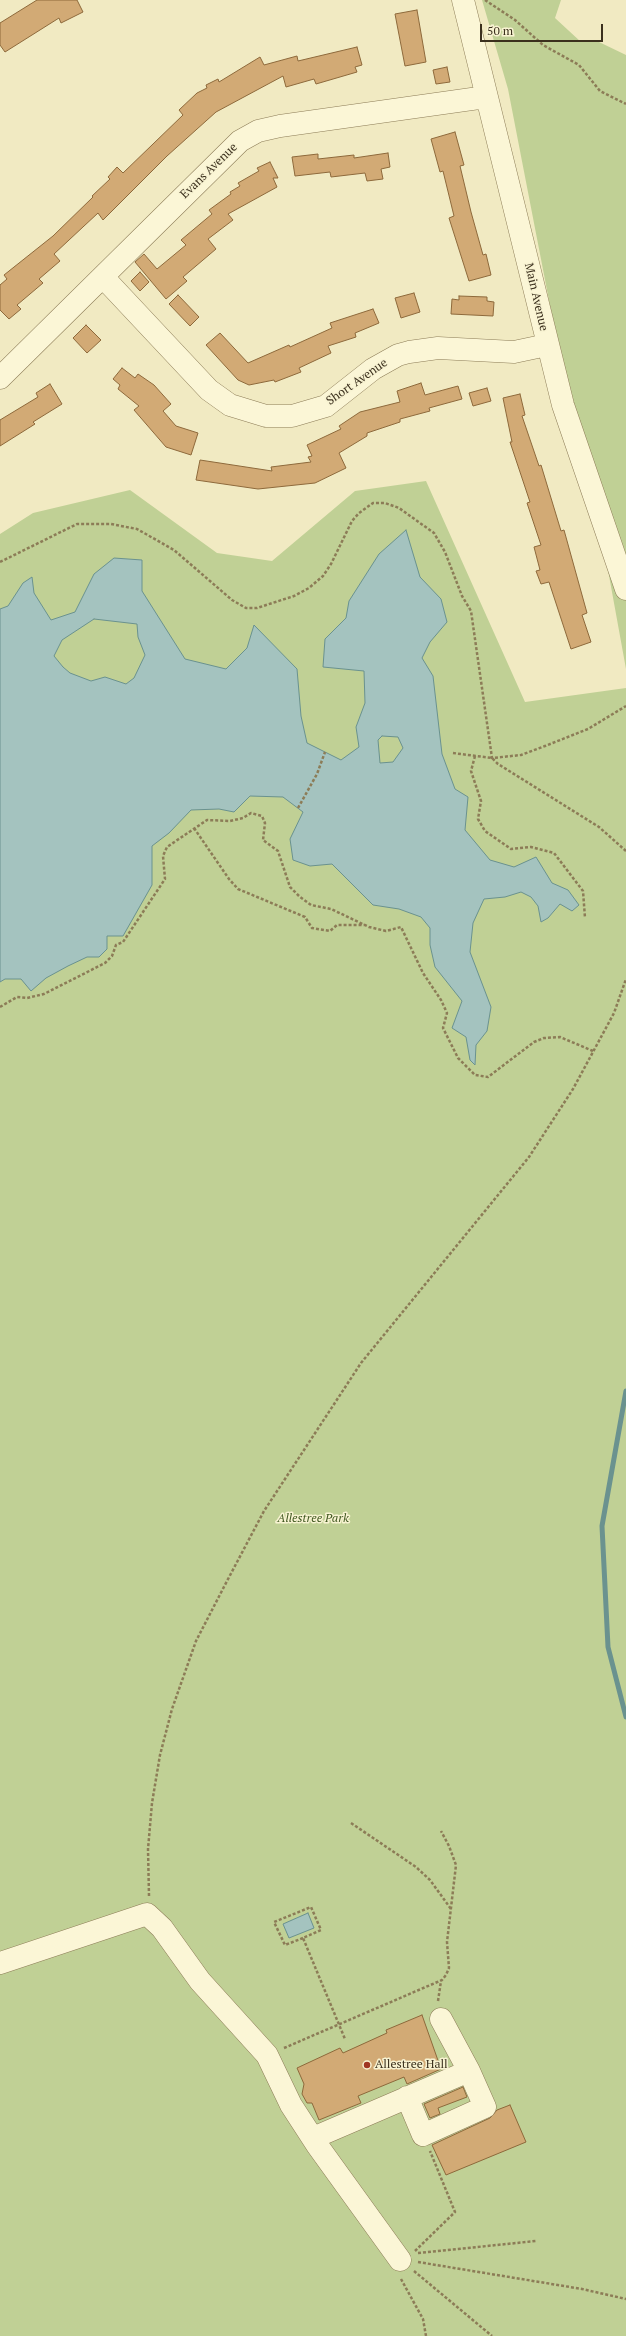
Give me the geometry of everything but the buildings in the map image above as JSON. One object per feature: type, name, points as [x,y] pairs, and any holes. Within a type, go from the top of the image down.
[{"type":"street","name":"Main Avenue","points":[[463,0],[563,405],[626,589]]},
{"type":"street","name":"Evans Avenue","points":[[0,378],[232,148],[250,135],[267,129],[316,120],[451,103],[486,97]]},
{"type":"street","name":"Short Avenue","points":[[103,276],[209,390],[230,405],[266,416],[292,416],[326,406],[373,369],[398,355],[409,352],[438,348],[514,352],[547,345]]},
{"type":"street","points":[[0,1963],[147,1914],[162,1928],[200,1981],[267,2055],[291,2105],[313,2138],[404,2258]]},
{"type":"street","points":[[406,2097],[423,2135],[485,2107],[441,2020]]},
{"type":"street","points":[[313,2138],[468,2071]]},
{"type":"path","points":[[485,0],[515,20],[543,45],[579,65],[600,92],[626,104]]},
{"type":"path","points":[[0,562],[77,524],[111,524],[131,528],[155,538],[174,550],[232,600],[246,608],[257,608],[294,596],[309,588],[323,576],[352,522],[365,507],[373,503],[385,503],[399,508],[434,533],[446,552],[462,596],[471,611],[492,758],[498,764],[599,827],[626,851]]},
{"type":"path","points":[[453,753],[492,758],[521,755],[588,729],[626,706]]},
{"type":"path","points":[[298,808],[317,774],[325,752]]},
{"type":"path","points":[[476,756],[471,771],[481,802],[478,819],[485,831],[511,849],[531,846],[554,853],[583,891],[585,918]]},
{"type":"path","points":[[0,1007],[17,997],[27,998],[44,994],[105,963],[112,956],[116,945],[123,942],[165,879],[163,856],[167,847],[207,820],[230,821],[243,818],[251,813],[262,816],[265,823],[263,840],[278,851],[290,886],[300,897],[311,905],[331,909],[365,925],[386,931],[402,927],[422,973],[441,1000],[447,1013],[443,1028],[458,1058],[475,1074],[488,1077],[534,1042],[544,1038],[560,1037],[593,1052]]},
{"type":"path","points":[[194,828],[229,879],[238,889],[305,917],[312,928],[330,931],[337,925],[365,925]]},
{"type":"path","points":[[147,1914],[148,1849],[152,1803],[160,1755],[172,1708],[196,1641],[264,1511],[357,1369],[528,1157],[573,1088],[614,1013],[626,979]]},
{"type":"path","points":[[351,1823],[416,1867],[430,1880],[452,1910]]},
{"type":"path","points":[[267,2055],[442,1980],[449,1968],[447,1942],[452,1910],[456,1864],[450,1846],[441,1831]]},
{"type":"path","points":[[311,1907],[321,1930],[303,1938],[285,1945],[274,1922],[311,1907]]},
{"type":"path","points":[[303,1938],[345,2039]]},
{"type":"path","points":[[423,2135],[455,2212],[412,2254],[536,2241]]},
{"type":"path","points":[[404,2258],[421,2263],[452,2266],[582,2289],[626,2299]]},
{"type":"path","points":[[404,2258],[397,2268],[399,2276],[423,2319],[426,2336]]},
{"type":"path","points":[[404,2258],[492,2336]]},
{"type":"green space","points":[[482,0],[561,0],[555,18],[581,42],[599,42],[626,55],[626,669],[608,570],[559,352],[508,89]]},
{"type":"green space","name":"Allestree Park","points":[[426,481],[525,702],[626,688],[626,2336],[0,2336],[0,534],[33,513],[130,490],[217,553],[272,561],[355,491]]},
{"type":"water","points":[[406,530],[420,577],[441,599],[447,622],[430,642],[422,658],[433,676],[442,754],[455,789],[468,797],[465,830],[490,860],[514,867],[536,857],[552,883],[568,890],[579,905],[572,911],[560,904],[548,918],[541,922],[538,906],[531,897],[521,892],[505,897],[484,899],[473,923],[470,952],[491,1007],[487,1031],[476,1045],[475,1065],[470,1060],[466,1037],[452,1028],[462,1001],[435,967],[430,945],[430,928],[421,917],[399,909],[373,905],[332,864],[310,866],[293,860],[290,839],[303,812],[283,797],[250,796],[234,812],[219,809],[191,810],[169,833],[152,846],[152,885],[123,936],[107,936],[107,949],[99,957],[87,957],[68,966],[46,978],[31,991],[21,979],[5,979],[0,982],[0,609],[8,606],[23,583],[32,577],[34,593],[51,620],[75,612],[94,574],[114,558],[142,560],[142,591],[185,659],[226,669],[247,648],[254,625],[297,669],[301,716],[307,743],[341,760],[359,747],[356,727],[365,703],[364,671],[323,667],[325,639],[346,618],[349,601],[379,554]],"holes":[[[94,619],[137,624],[138,637],[145,655],[134,678],[126,684],[105,677],[91,681],[70,673],[54,656],[62,640]],[[382,736],[398,737],[403,748],[393,762],[380,763],[378,740]]]},
{"type":"water","points":[[308,1913],[314,1928],[289,1938],[283,1924]]},
{"type":"waterway","points":[[626,1391],[602,1526],[608,1647],[626,1717]]},
{"type":"place","name":"Allestree Hall","points":[[367,2065]]}]
